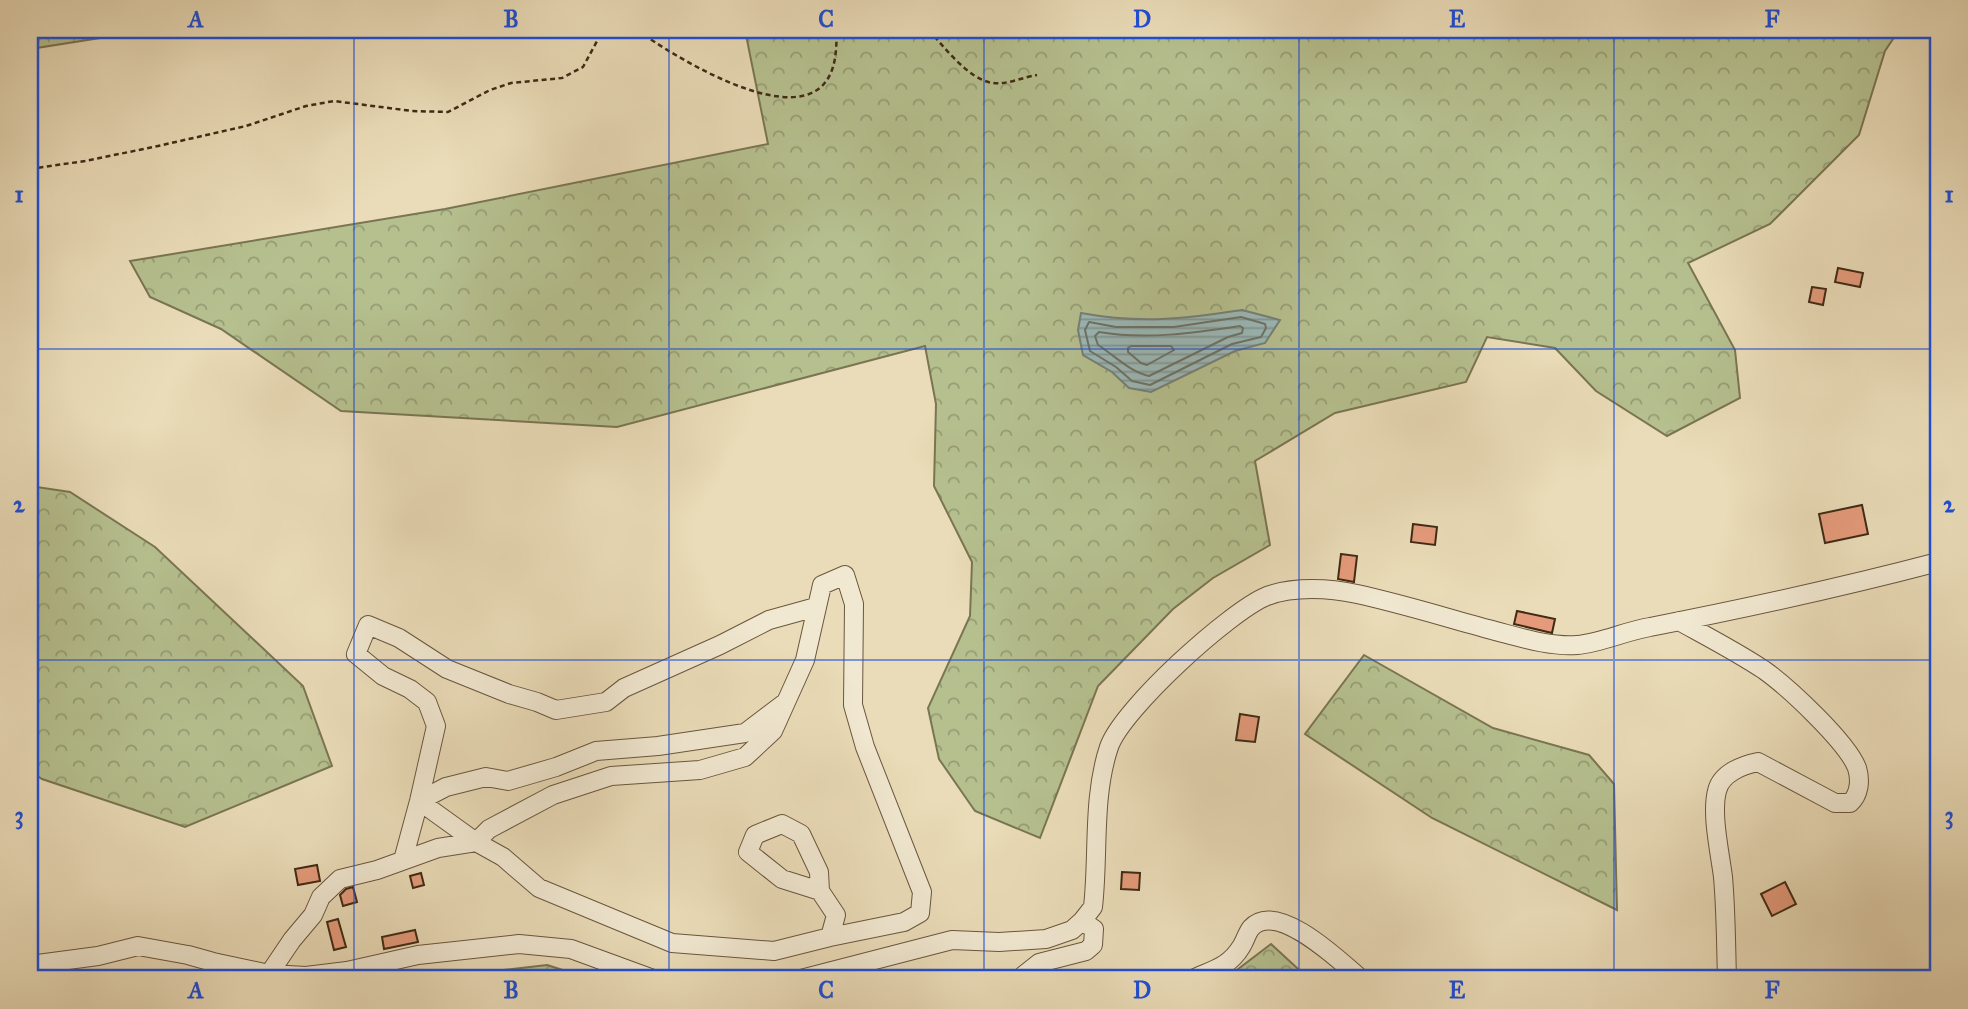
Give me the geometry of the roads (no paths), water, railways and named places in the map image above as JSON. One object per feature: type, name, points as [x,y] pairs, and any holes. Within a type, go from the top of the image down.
[{"type":"street","points":[[801,979],[953,940],[999,942],[1046,939],[1072,930],[1093,906],[1101,781],[1110,744],[1124,723],[1161,680],[1208,636],[1265,597],[1283,591],[1334,589],[1514,636],[1547,643],[1575,645],[1833,589],[1938,562]]},
{"type":"street","points":[[269,976],[292,940],[313,915],[321,897],[341,879],[438,848],[476,842],[489,829],[553,795],[611,776],[700,770],[745,757],[773,731],[805,660],[822,584],[845,575],[855,604],[853,705],[865,747],[922,892],[920,913],[904,922],[774,951],[672,943],[539,888],[503,857],[476,842],[419,801]]},
{"type":"street","points":[[403,860],[436,726],[427,702],[410,689],[383,676],[356,654],[368,625],[400,638],[447,668],[556,710],[606,702],[624,688],[769,620],[816,607]]},
{"type":"street","points":[[1679,621],[1766,672],[1797,698],[1838,741],[1856,768],[1859,785],[1856,798],[1850,803],[1835,803],[1758,762],[1745,764],[1727,775],[1717,790],[1716,816],[1723,881],[1727,979]]},
{"type":"street","points":[[419,801],[446,787],[486,777],[508,781],[556,767],[596,751],[659,746],[745,733],[786,702]]},
{"type":"street","points":[[820,891],[836,915],[830,937]]},
{"type":"street","points":[[1019,979],[1039,963],[1086,951],[1093,945],[1094,929],[1082,921]]},
{"type":"street","points":[[1193,979],[1230,962],[1252,927],[1261,922],[1281,922],[1314,937],[1361,979]]},
{"type":"street","points":[[30,965],[98,956],[138,946],[188,954],[269,976],[306,976],[347,971],[418,955],[519,944],[571,949],[653,979]]},
{"type":"water","points":[[1242,310],[1280,320],[1265,343],[1235,351],[1151,392],[1129,388],[1112,372],[1083,355],[1078,330],[1081,313],[1162,319]]}]
